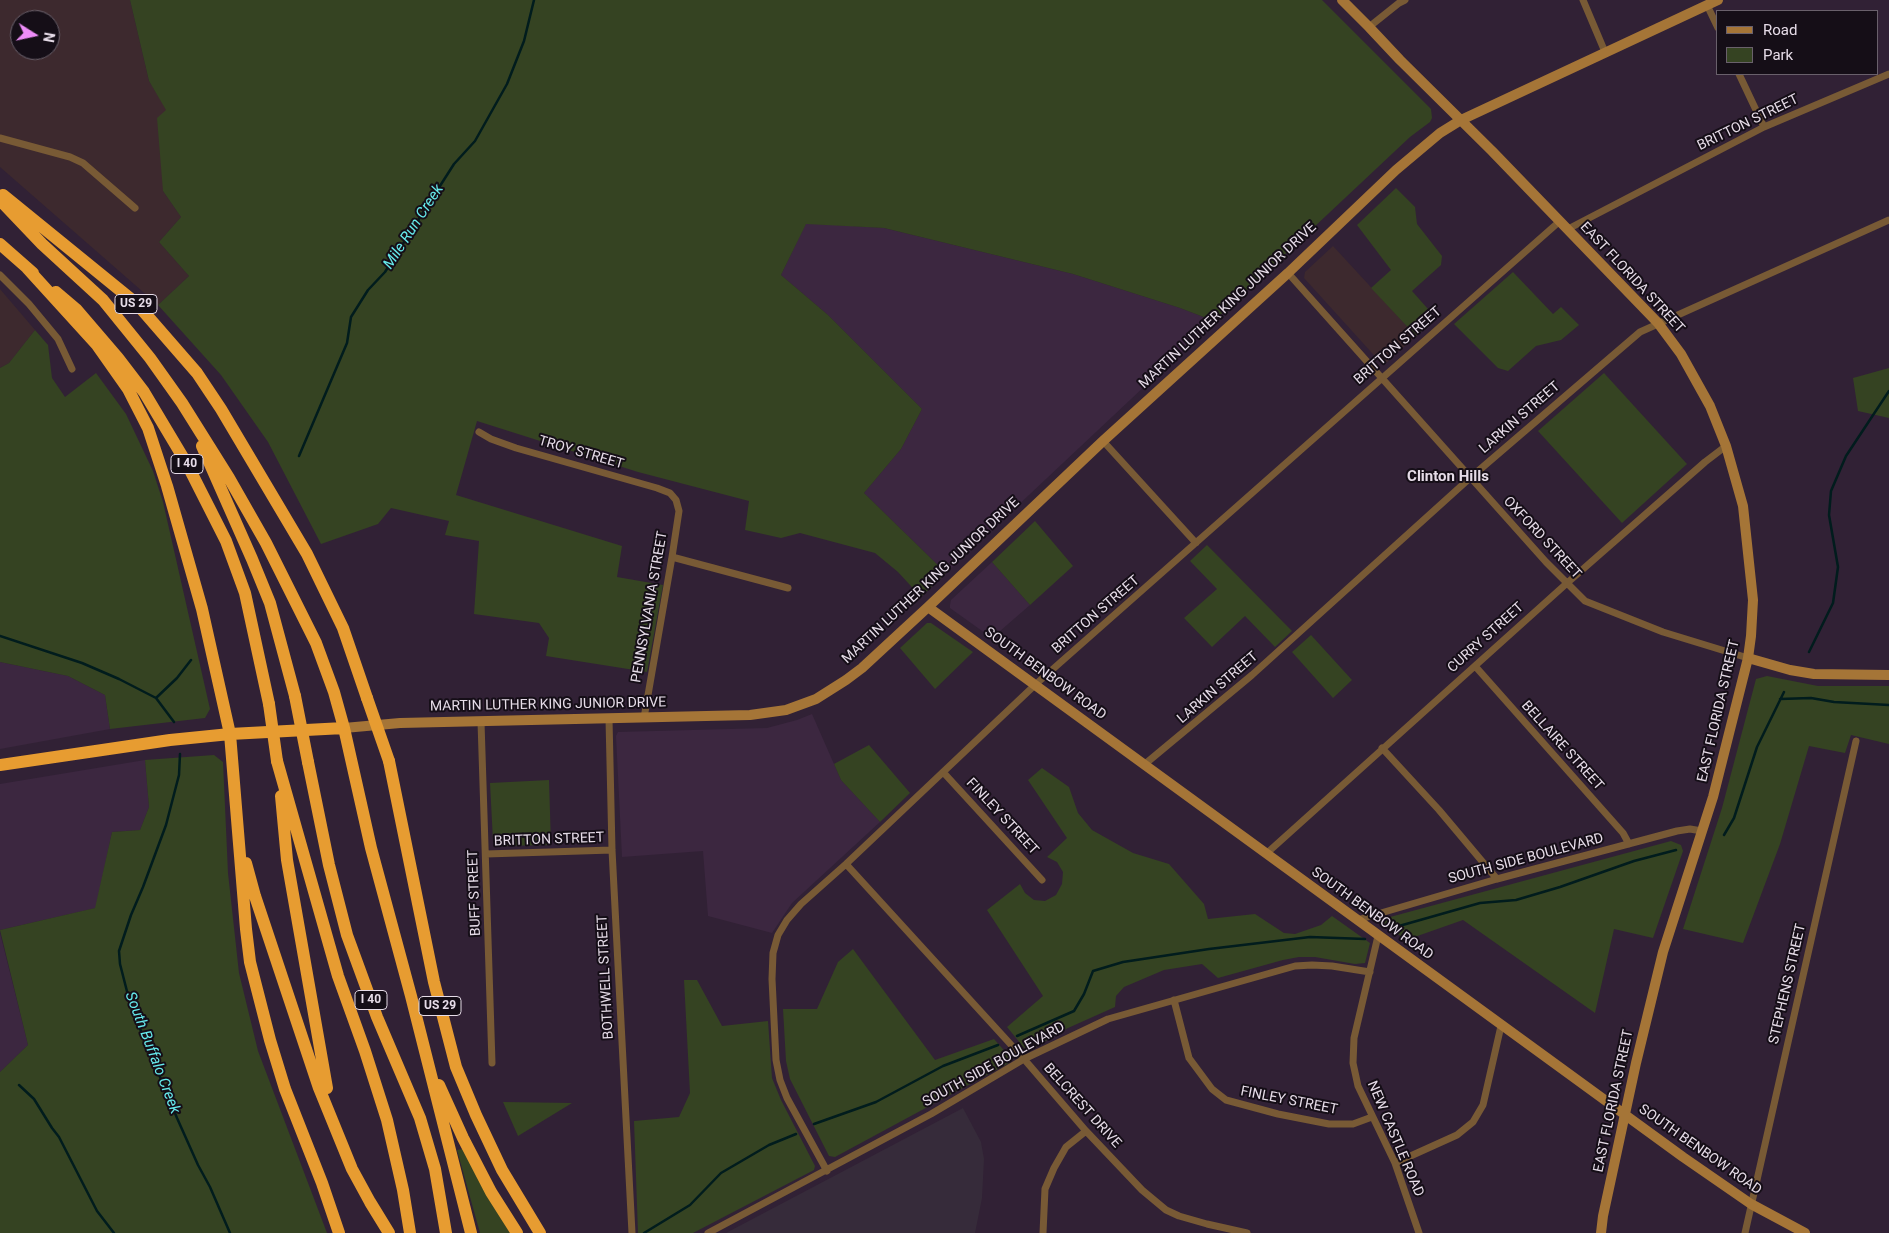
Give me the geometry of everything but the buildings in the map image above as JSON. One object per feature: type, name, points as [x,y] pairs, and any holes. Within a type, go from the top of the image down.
[{"type":"highway","name":"US 29","points":[[0,193],[137,304],[197,373],[264,478],[307,554],[343,628],[388,761],[434,982],[456,1066],[476,1115],[502,1170],[540,1233]]},
{"type":"highway","name":"I 40","points":[[0,200],[42,244],[103,300],[150,358],[182,403],[252,559],[270,603],[295,696],[346,935],[377,1017],[420,1118],[435,1169],[446,1233]]},
{"type":"highway","name":"I 40","points":[[0,244],[76,309],[144,392],[187,464],[226,541],[246,593],[269,704],[277,761],[338,976],[387,1120],[409,1229]]},
{"type":"highway","points":[[27,268],[97,345],[128,389],[148,428],[167,486],[202,609],[230,734],[250,962],[260,1004],[285,1089],[322,1183],[339,1233]]},
{"type":"highway","points":[[182,403],[238,494],[299,609],[316,643],[334,692],[371,848],[411,996],[471,1233]]},
{"type":"highway","name":"MARTIN LUTHER KING JUNIOR DRIVE","points":[[0,765],[170,740],[230,734],[344,728]]},
{"type":"highway","points":[[277,761],[287,860],[324,1078],[336,1129]]},
{"type":"highway","points":[[238,834],[255,896],[319,1088],[352,1169],[389,1233]]},
{"type":"highway","points":[[411,996],[438,1084],[487,1184],[517,1233]]},
{"type":"main road","name":"EAST FLORIDA STREET","points":[[1342,0],[1658,323],[1682,354],[1710,406],[1726,446],[1742,506],[1750,571],[1752,620],[1748,658],[1722,764],[1663,952],[1603,1216],[1602,1233]]},
{"type":"main road","name":"MARTIN LUTHER KING JUNIOR DRIVE","points":[[344,728],[400,723],[750,716],[769,714],[816,699],[846,680],[928,607],[1103,441],[1288,272],[1396,170],[1440,134],[1461,120],[1718,0]]},
{"type":"main road","name":"SOUTH BENBOW ROAD","points":[[928,607],[1625,1115],[1751,1204],[1805,1233]]},
{"type":"main road","points":[[1748,658],[1790,670],[1814,674],[1889,675]]},
{"type":"street","points":[[1369,27],[1405,0]]},
{"type":"street","points":[[1583,0],[1605,52]]},
{"type":"street","points":[[1707,5],[1716,24]]},
{"type":"street","name":"BRITTON STREET","points":[[1568,229],[1764,127],[1889,74]]},
{"type":"street","points":[[1739,75],[1764,127]]},
{"type":"street","points":[[0,138],[70,157],[83,163],[135,208]]},
{"type":"street","name":"LARKIN STREET","points":[[1145,764],[1252,675],[1470,478],[1640,332],[1889,220]]},
{"type":"street","name":"BRITTON STREET","points":[[827,1171],[787,1098],[780,1080],[776,1060],[772,979],[773,953],[778,935],[787,920],[1036,684],[1381,377],[1560,221]]},
{"type":"street","name":"OXFORD STREET","points":[[1288,272],[1470,478],[1566,584],[1585,600],[1663,632],[1748,658]]},
{"type":"street","points":[[0,275],[58,339],[72,369]]},
{"type":"street","name":"TROY STREET","points":[[479,432],[491,439],[516,448],[657,488],[670,493],[676,500]]},
{"type":"street","points":[[1103,441],[1196,543]]},
{"type":"street","name":"CURRY STREET","points":[[1266,853],[1566,584],[1705,462],[1726,446]]},
{"type":"street","name":"PENNSYLVANIA STREET","points":[[644,718],[679,511],[676,500]]},
{"type":"street","points":[[672,557],[788,588]]},
{"type":"street","name":"BELLAIRE STREET","points":[[1475,666],[1623,833],[1629,844]]},
{"type":"street","name":"BOTHWELL STREET","points":[[609,720],[612,850],[632,1233]]},
{"type":"street","name":"BUFF STREET","points":[[481,722],[492,1063]]},
{"type":"street","name":"STEPHENS STREET","points":[[1745,1233],[1856,741]]},
{"type":"street","points":[[1382,748],[1439,810],[1497,879]]},
{"type":"street","name":"FINLEY STREET","points":[[942,772],[1042,880]]},
{"type":"street","name":"SOUTH SIDE BOULEVARD","points":[[1357,920],[1497,879],[1677,831],[1690,829],[1702,831]]},
{"type":"street","name":"BRITTON STREET","points":[[486,854],[612,850]]},
{"type":"street","name":"BELCREST DRIVE","points":[[846,864],[1142,1190],[1166,1210],[1207,1224],[1247,1233]]},
{"type":"street","name":"NEW CASTLE ROAD","points":[[1378,936],[1354,1038],[1353,1063],[1358,1086],[1395,1163],[1419,1233]]},
{"type":"street","name":"SOUTH SIDE BOULEVARD","points":[[708,1233],[931,1114],[1024,1059],[1108,1019],[1295,966],[1332,966],[1370,972]]},
{"type":"street","name":"FINLEY STREET","points":[[1174,1000],[1189,1058],[1212,1089],[1226,1100],[1278,1114],[1329,1124],[1352,1124],[1372,1118]]},
{"type":"street","points":[[1395,1163],[1457,1135],[1473,1122],[1482,1105],[1501,1026]]},
{"type":"street","points":[[1043,1233],[1045,1189],[1066,1147],[1086,1130]]},
{"type":"shaded area","points":[[0,0],[130,0],[149,81],[167,110],[163,191],[181,217],[159,242],[189,276],[158,305],[0,167]]},
{"type":"shaded area","points":[[806,223],[884,228],[1073,274],[1180,308],[1214,321],[946,573],[864,493],[901,449],[922,409],[828,315],[781,275]]},
{"type":"shaded area","points":[[1333,246],[1416,336],[1385,364],[1381,363],[1304,278],[1305,272]]},
{"type":"shaded area","points":[[0,289],[35,330],[9,363],[0,368]]},
{"type":"shaded area","points":[[992,562],[1030,605],[992,638],[950,608],[950,605],[951,600]]},
{"type":"shaded area","points":[[0,662],[68,676],[105,695],[110,729],[0,749]]},
{"type":"shaded area","points":[[812,714],[841,780],[880,822],[792,903],[772,933],[708,916],[703,851],[622,857],[616,736],[618,732],[767,728]]},
{"type":"shaded area","points":[[145,760],[149,807],[140,830],[112,832],[96,908],[0,930],[0,784]]},
{"type":"shaded area","points":[[0,933],[28,1045],[0,1072]]},
{"type":"shaded area","points":[[963,1108],[981,1142],[984,1159],[982,1198],[975,1233],[726,1233]]},
{"type":"green space","points":[[130,0],[1322,0],[1431,109],[1432,118],[1430,122],[1410,137],[1214,321],[1180,308],[1073,274],[884,228],[806,224],[781,275],[828,315],[922,409],[901,449],[864,493],[946,573],[921,597],[898,572],[875,553],[800,533],[781,538],[745,530],[749,501],[638,472],[477,421],[456,495],[622,546],[617,577],[663,585],[647,672],[546,656],[549,638],[539,623],[474,614],[479,541],[445,535],[449,521],[391,508],[378,524],[321,544],[268,442],[221,375],[158,305],[189,276],[159,242],[181,217],[163,191],[157,118],[166,110],[149,81]]},
{"type":"green space","points":[[1396,188],[1415,207],[1417,224],[1442,256],[1441,265],[1412,291],[1436,318],[1416,336],[1371,288],[1391,270],[1357,225]]},
{"type":"green space","points":[[1513,272],[1553,314],[1561,307],[1579,325],[1561,340],[1536,346],[1508,371],[1498,368],[1454,324]]},
{"type":"green space","points":[[35,330],[48,345],[52,378],[65,397],[96,373],[126,414],[153,471],[163,502],[210,709],[205,718],[110,729],[105,695],[68,676],[0,662],[0,368],[9,363]]},
{"type":"green space","points":[[1889,368],[1889,418],[1858,411],[1853,378]]},
{"type":"green space","points":[[1604,373],[1687,464],[1622,523],[1538,431]]},
{"type":"green space","points":[[1035,521],[1073,566],[1030,605],[992,562]]},
{"type":"green space","points":[[1207,545],[1292,631],[1275,647],[1245,616],[1212,647],[1184,618],[1217,589],[1190,561]]},
{"type":"green space","points":[[927,623],[931,623],[973,652],[935,689],[900,648]]},
{"type":"green space","points":[[1311,635],[1352,680],[1333,698],[1292,652]]},
{"type":"green space","points":[[1767,676],[1818,686],[1889,686],[1889,744],[1851,735],[1845,753],[1809,746],[1780,844],[1743,943],[1683,929],[1722,808],[1756,679]]},
{"type":"green space","points":[[869,745],[910,793],[880,822],[841,780],[834,764]]},
{"type":"green space","points":[[214,755],[223,762],[228,873],[239,973],[258,1051],[327,1233],[0,1233],[0,1072],[28,1045],[0,930],[95,908],[112,832],[140,830],[149,807],[145,760]]},
{"type":"green space","points":[[1042,768],[1069,787],[1078,813],[1092,830],[1133,853],[1169,864],[1204,904],[1208,919],[1255,914],[1284,933],[1295,934],[1321,925],[1332,916],[1370,943],[1365,963],[1355,964],[1315,957],[1299,957],[1218,978],[1202,964],[1164,970],[1124,987],[1116,996],[1115,1007],[1068,1028],[1030,1050],[1025,1049],[1007,1027],[1043,996],[987,910],[1020,884],[1025,893],[1034,900],[1045,901],[1056,895],[1062,884],[1063,872],[1057,862],[1047,857],[1067,838],[1028,780]]},
{"type":"green space","points":[[549,780],[551,845],[498,846],[493,841],[490,783]]},
{"type":"green space","points":[[1671,841],[1681,845],[1683,851],[1653,938],[1614,929],[1595,1013],[1463,920],[1406,940],[1379,920]]},
{"type":"green space","points":[[853,949],[935,1060],[994,1039],[1010,1057],[1009,1063],[835,1157],[829,1156],[790,1079],[786,1061],[783,1009],[817,1009],[838,962]]},
{"type":"green space","points":[[684,980],[697,980],[722,1026],[768,1021],[772,1078],[781,1100],[815,1166],[814,1170],[693,1233],[638,1233],[634,1121],[679,1117],[690,1093]]},
{"type":"green space","points":[[503,1102],[572,1103],[518,1136]]},
{"type":"green space","points":[[462,1149],[510,1233],[480,1233],[457,1150]]},
{"type":"waterway","name":"Mile Run Creek","points":[[299,456],[347,343],[351,317],[368,290],[385,272],[454,164],[475,141],[507,84],[524,41],[534,0]]},
{"type":"waterway","points":[[1809,652],[1833,603],[1838,567],[1829,515],[1831,491],[1846,456],[1889,391]]},
{"type":"waterway","name":"South Buffalo Creek","points":[[0,636],[82,663],[119,679],[156,698],[174,722]]},
{"type":"waterway","name":"Mile Run Creek","points":[[156,698],[177,678],[191,660]]},
{"type":"waterway","points":[[1724,835],[1734,818],[1757,747],[1784,692]]},
{"type":"waterway","points":[[1780,699],[1811,698],[1834,702],[1889,705]]},
{"type":"waterway","name":"South Buffalo Creek","points":[[180,754],[179,775],[166,825],[119,951],[120,964],[131,1007],[177,1118],[230,1233]]},
{"type":"waterway","points":[[1392,928],[1480,903],[1516,900],[1634,861],[1676,850]]},
{"type":"waterway","points":[[1017,1036],[1074,1011],[1084,994],[1093,971],[1123,962],[1310,937],[1365,939]]},
{"type":"waterway","points":[[814,1124],[876,1102],[943,1066],[998,1045]]},
{"type":"waterway","points":[[19,1085],[34,1099],[59,1137],[97,1211],[114,1233]]},
{"type":"waterway","points":[[644,1233],[690,1205],[721,1173],[769,1145],[796,1134]]},
{"type":"district","name":"Clinton Hills","points":[[1448,477]]}]
